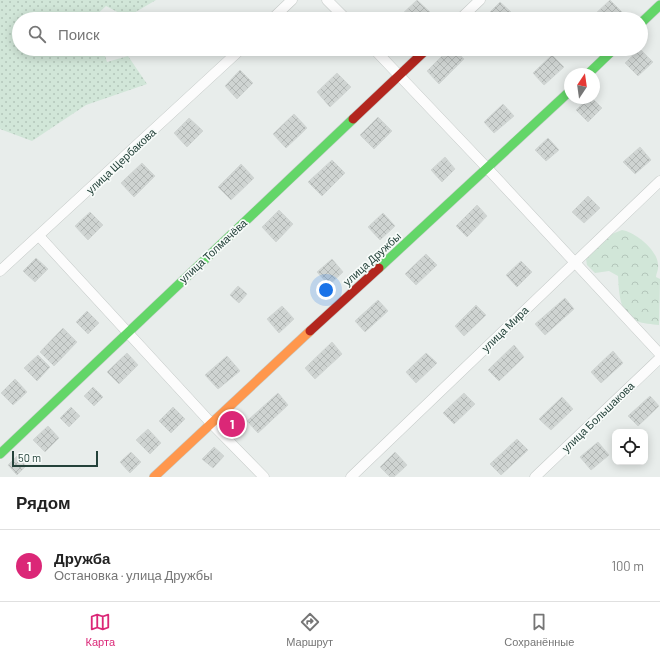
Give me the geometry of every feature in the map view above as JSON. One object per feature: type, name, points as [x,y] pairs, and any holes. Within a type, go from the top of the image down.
[{"type":"street","points":[[279,12],[292,0]]},
{"type":"street","points":[[327,0],[339,12]]},
{"type":"street","points":[[467,12],[480,0]]},
{"type":"street","points":[[648,16],[660,5]]},
{"type":"street","name":"улица Щербакова","points":[[0,271],[233,56]]},
{"type":"street","points":[[381,56],[660,354]]},
{"type":"street","name":"улица Толмачёва","points":[[0,454],[419,56]]},
{"type":"street","points":[[594,68],[607,56]]},
{"type":"street","name":"улица Дружбы","points":[[154,477],[488,169],[564,97]]},
{"type":"street","name":"улица Мира","points":[[350,477],[660,181]]},
{"type":"street","points":[[39,236],[211,423],[264,477]]},
{"type":"street","name":"улица Большакова","points":[[535,477],[660,358]]},
{"type":"green space","points":[[0,0],[156,0],[136,12],[117,12],[106,6],[99,12],[12,12],[12,56],[105,56],[107,62],[128,56],[147,84],[86,105],[32,141],[0,129]]},
{"type":"green space","points":[[622,230],[627,231],[639,238],[650,248],[657,259],[658,267],[656,277],[660,279],[659,325],[642,323],[631,318],[623,308],[621,302],[618,276],[609,271],[595,273],[587,265],[586,259],[612,234]]},
{"type":"building","points":[[417,0],[430,12],[404,12]]},
{"type":"building","points":[[610,0],[622,12],[597,12]]},
{"type":"building","points":[[500,2],[511,12],[490,12]]},
{"type":"building","points":[[442,56],[461,56],[464,59],[439,84],[427,71]]},
{"type":"building","points":[[551,56],[553,56],[564,67],[544,85],[533,73]]},
{"type":"building","points":[[632,56],[647,56],[653,62],[638,76],[625,63]]},
{"type":"building","points":[[240,70],[253,83],[237,99],[225,86]]},
{"type":"building","points":[[337,73],[351,87],[330,107],[317,92]]},
{"type":"building","points":[[503,104],[514,116],[494,133],[484,122]]},
{"type":"building","points":[[582,104],[598,104],[602,108],[588,122],[576,110]]},
{"type":"building","points":[[294,114],[307,128],[286,148],[273,134]]},
{"type":"building","points":[[378,117],[392,131],[374,149],[360,135]]},
{"type":"building","points":[[189,118],[203,131],[187,147],[174,133]]},
{"type":"building","points":[[548,138],[559,150],[546,161],[535,150]]},
{"type":"building","points":[[640,147],[651,160],[635,174],[623,162]]},
{"type":"building","points":[[445,157],[455,169],[442,182],[431,170]]},
{"type":"building","points":[[332,160],[345,173],[322,196],[308,182]]},
{"type":"building","points":[[142,163],[155,176],[134,197],[121,183]]},
{"type":"building","points":[[241,164],[254,178],[231,200],[218,187]]},
{"type":"building","points":[[588,196],[600,208],[584,223],[572,212]]},
{"type":"building","points":[[477,205],[487,216],[467,237],[456,226]]},
{"type":"building","points":[[279,210],[293,224],[276,242],[262,227]]},
{"type":"building","points":[[90,212],[103,225],[88,240],[75,226]]},
{"type":"building","points":[[383,213],[395,226],[380,240],[368,227]]},
{"type":"building","points":[[426,254],[437,265],[416,285],[405,274]]},
{"type":"building","points":[[36,258],[48,269],[35,282],[23,271]]},
{"type":"building","points":[[332,259],[343,272],[329,285],[317,272]]},
{"type":"building","points":[[521,261],[532,272],[517,287],[506,275]]},
{"type":"building","points":[[238,286],[247,294],[239,303],[230,295]]},
{"type":"building","points":[[565,298],[574,309],[545,335],[535,324]]},
{"type":"building","points":[[378,300],[388,311],[365,332],[355,321]]},
{"type":"building","points":[[476,305],[486,315],[464,336],[455,326]]},
{"type":"building","points":[[282,306],[294,319],[279,333],[267,319]]},
{"type":"building","points":[[87,311],[99,323],[88,334],[76,322]]},
{"type":"building","points":[[63,328],[77,342],[54,366],[40,352]]},
{"type":"building","points":[[332,342],[342,354],[315,379],[305,368]]},
{"type":"building","points":[[514,345],[524,357],[499,381],[488,370]]},
{"type":"building","points":[[613,351],[623,363],[601,383],[591,372]]},
{"type":"building","points":[[127,353],[138,365],[119,384],[107,372]]},
{"type":"building","points":[[426,353],[437,363],[416,383],[406,372]]},
{"type":"building","points":[[38,355],[50,367],[37,381],[24,368]]},
{"type":"building","points":[[227,356],[240,371],[218,389],[205,375]]},
{"type":"building","points":[[15,379],[27,392],[13,405],[1,393]]},
{"type":"building","points":[[93,387],[103,397],[94,406],[84,396]]},
{"type":"building","points":[[278,393],[288,405],[258,433],[247,421]]},
{"type":"building","points":[[464,393],[475,404],[454,424],[443,413]]},
{"type":"building","points":[[650,396],[659,406],[638,426],[628,416]]},
{"type":"building","points":[[562,397],[573,409],[551,430],[539,419]]},
{"type":"building","points":[[71,407],[80,416],[69,427],[60,418]]},
{"type":"building","points":[[173,407],[185,419],[171,433],[159,421]]},
{"type":"building","points":[[48,426],[59,438],[45,452],[33,440]]},
{"type":"building","points":[[148,429],[161,443],[150,454],[136,440]]},
{"type":"building","points":[[517,439],[528,450],[501,475],[490,464]]},
{"type":"building","points":[[598,442],[609,455],[591,470],[580,457]]},
{"type":"building","points":[[214,447],[224,456],[213,468],[202,459]]},
{"type":"building","points":[[131,452],[141,462],[130,473],[120,462]]},
{"type":"building","points":[[395,452],[407,465],[394,477],[390,477],[380,467]]},
{"type":"building","points":[[17,456],[26,466],[17,475],[8,465]]},
{"type":"traffic: fast","points":[[648,16],[660,5]]},
{"type":"traffic: fast","points":[[594,68],[607,56]]},
{"type":"traffic: fast","points":[[379,268],[564,97]]},
{"type":"traffic: fast","points":[[0,454],[353,119]]},
{"type":"traffic: slow","points":[[154,477],[310,331]]},
{"type":"traffic: jam","points":[[353,119],[420,56]]},
{"type":"traffic: jam","points":[[310,331],[379,268]]},
{"type":"place","name":"Дружба","points":[[232,424]]}]
